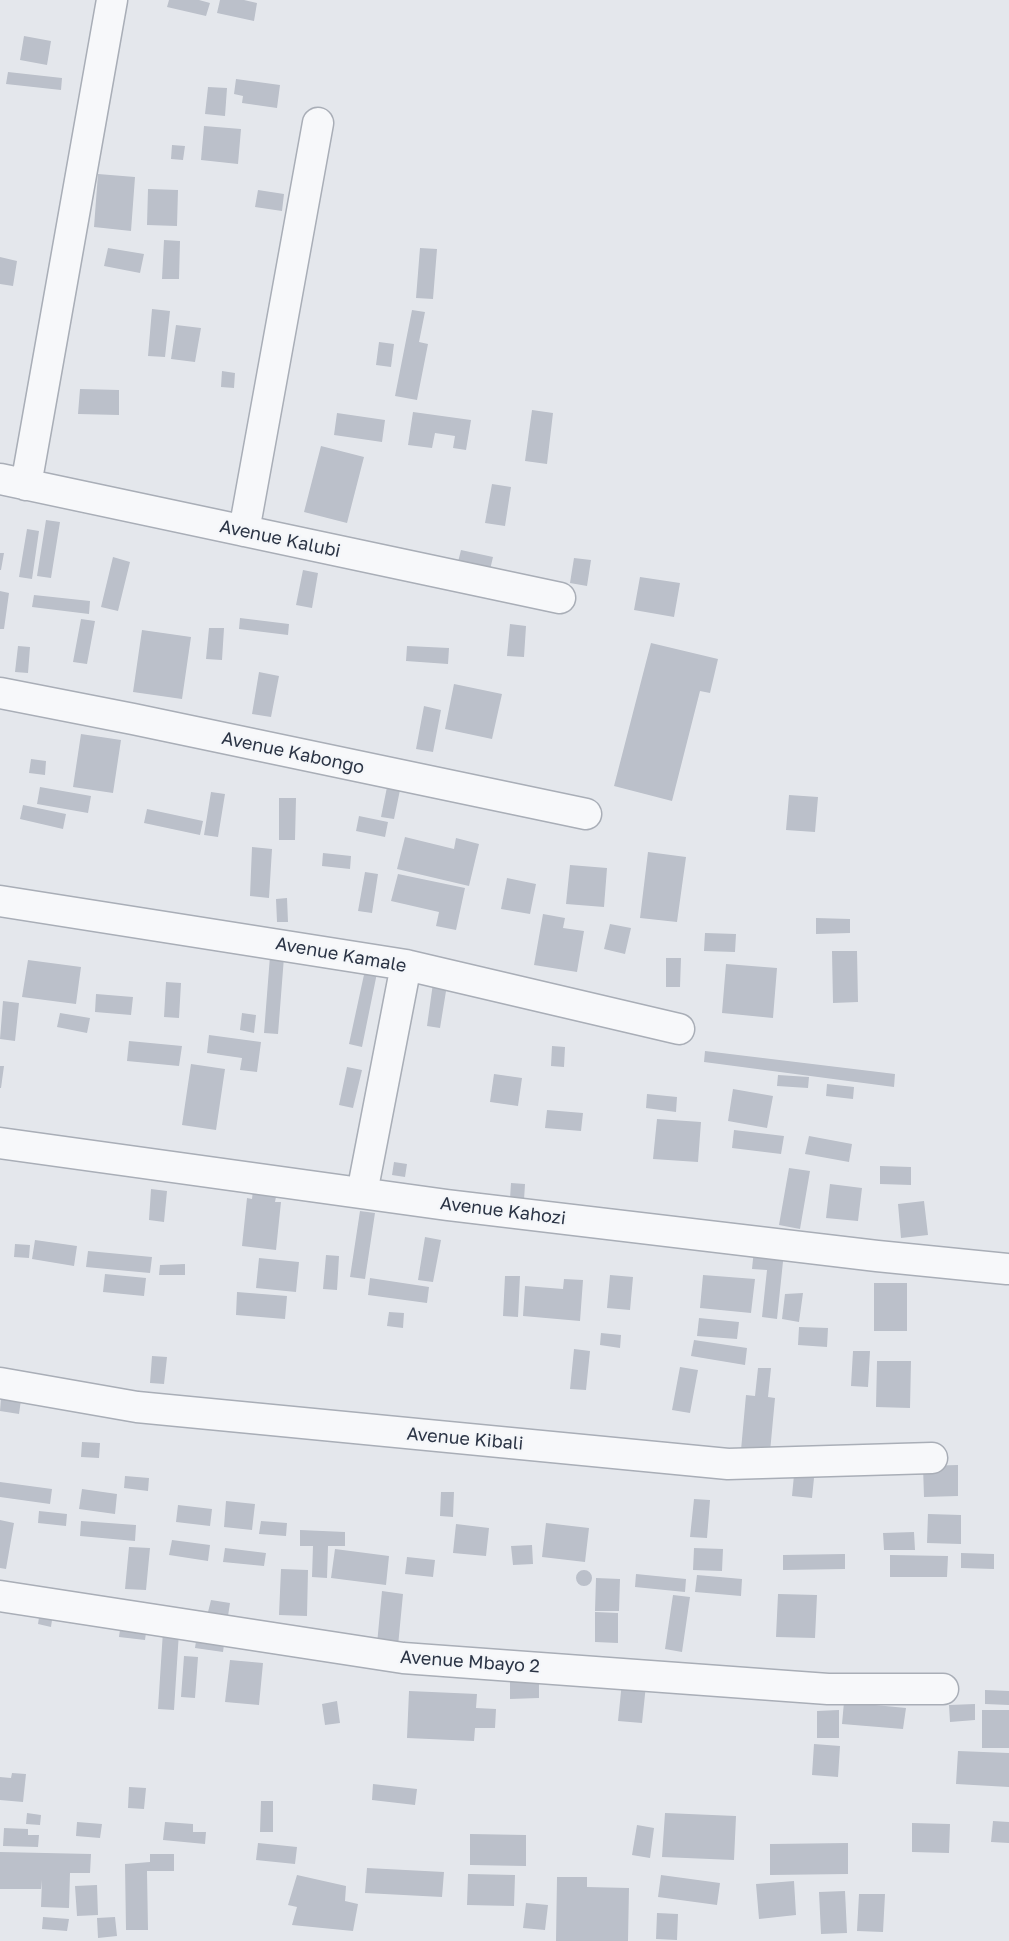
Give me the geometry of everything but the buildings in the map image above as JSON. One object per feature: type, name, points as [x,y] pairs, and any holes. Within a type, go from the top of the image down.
[{"type":"street","points":[[13,482],[112,0]]},
{"type":"street","points":[[244,531],[318,123]]},
{"type":"street","name":"Avenue Kalubi","points":[[13,482],[560,598]]},
{"type":"street","name":"Avenue Kabongo","points":[[0,693],[586,814]]},
{"type":"street","name":"Avenue Kamale","points":[[0,901],[406,965],[679,1029]]},
{"type":"street","points":[[362,1192],[406,965]]},
{"type":"street","name":"Avenue Kahozi","points":[[0,1143],[447,1205],[1007,1269]]},
{"type":"street","name":"Avenue Kibali","points":[[0,1383],[137,1407],[728,1464],[932,1458]]},
{"type":"street","name":"Avenue Mbayo 2","points":[[0,1596],[403,1658],[828,1689],[943,1689]]}]
